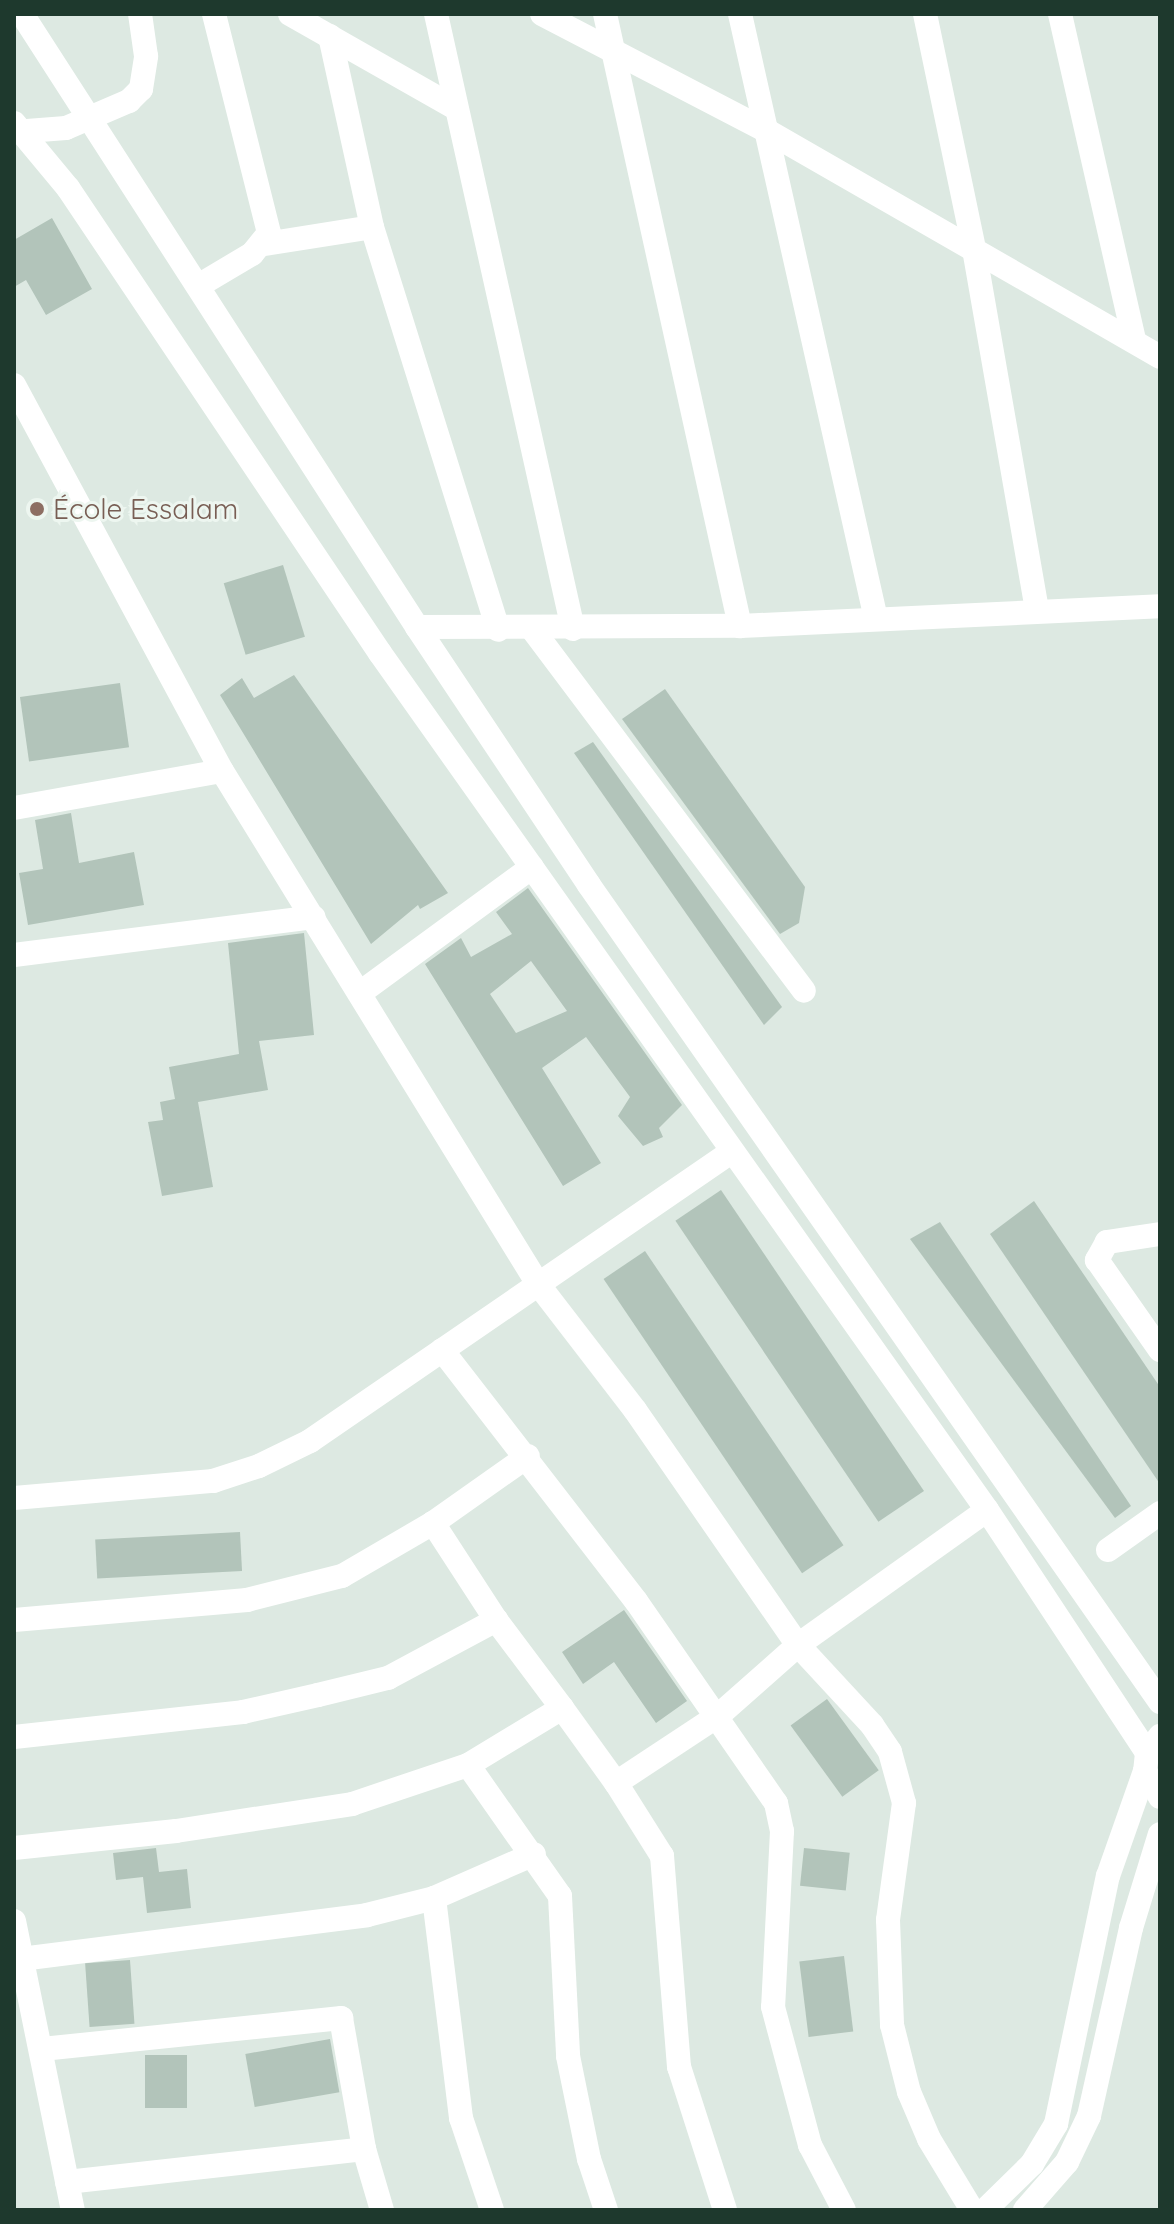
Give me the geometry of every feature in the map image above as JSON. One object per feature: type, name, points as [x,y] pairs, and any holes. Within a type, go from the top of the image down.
[{"type":"street","points":[[17,129],[51,131],[92,117],[141,89],[146,56],[140,14]]},
{"type":"street","points":[[214,14],[268,218],[265,244]]},
{"type":"street","points":[[290,14],[452,106]]},
{"type":"street","points":[[436,14],[452,106],[573,629]]},
{"type":"street","points":[[542,14],[769,132],[1160,357]]},
{"type":"street","points":[[605,14],[740,626]]},
{"type":"street","points":[[740,14],[769,132],[876,619]]},
{"type":"street","points":[[925,14],[974,249],[1037,610]]},
{"type":"street","points":[[1060,14],[1134,341]]},
{"type":"street","points":[[22,25],[92,117],[417,627],[589,885],[1160,1702]]},
{"type":"street","points":[[330,36],[372,227],[498,630]]},
{"type":"street","points":[[17,129],[68,188],[380,653],[987,1510],[1151,1753],[1160,1797]]},
{"type":"street","points":[[198,286],[265,244],[372,227]]},
{"type":"street","points":[[14,385],[222,771],[538,1284],[635,1410],[798,1645],[872,1725],[901,1778],[904,1825],[888,1920],[892,2025],[909,2092],[929,2139],[972,2210]]},
{"type":"street","points":[[417,627],[533,630],[740,626],[1160,606]]},
{"type":"street","points":[[533,630],[804,991]]},
{"type":"street","points":[[14,808],[222,771]]},
{"type":"street","points":[[360,993],[532,867]]},
{"type":"street","points":[[14,955],[314,917]]},
{"type":"street","points":[[14,1498],[213,1481],[259,1466],[310,1441],[731,1152]]},
{"type":"street","points":[[1160,1234],[1107,1242],[1097,1260],[1160,1350]]},
{"type":"street","points":[[442,1350],[528,1456],[719,1715],[781,1815],[773,2007],[810,2145],[844,2210]]},
{"type":"street","points":[[14,1620],[247,1600],[342,1576],[433,1523],[528,1456]]},
{"type":"street","points":[[616,1783],[719,1715],[798,1645],[987,1510]]},
{"type":"street","points":[[1108,1550],[1160,1513]]},
{"type":"street","points":[[433,1523],[496,1620],[616,1783],[662,1856],[679,2067],[693,2123],[725,2210]]},
{"type":"street","points":[[14,1737],[243,1712],[318,1695],[388,1678],[496,1620]]},
{"type":"street","points":[[14,1848],[176,1831],[352,1804],[468,1765],[562,1708]]},
{"type":"street","points":[[985,2210],[1032,2164],[1056,2124],[1108,1876],[1151,1753]]},
{"type":"street","points":[[468,1765],[534,1854],[560,1896],[568,2056],[589,2159],[606,2210]]},
{"type":"street","points":[[1025,2210],[1067,2162],[1089,2116],[1131,1928],[1160,1834]]},
{"type":"street","points":[[21,1959],[306,1925],[434,1898],[534,1854]]},
{"type":"street","points":[[434,1898],[461,2118],[492,2210]]},
{"type":"street","points":[[14,1921],[21,1959],[20,1990],[42,2049],[73,2210]]},
{"type":"street","points":[[42,2049],[341,2018],[364,2149],[382,2210]]},
{"type":"street","points":[[67,2182],[364,2149]]},
{"type":"building","points":[[52,218],[92,289],[46,315],[26,280],[14,287],[14,240]]},
{"type":"building","points":[[283,565],[305,637],[246,655],[224,583]]},
{"type":"building","points":[[294,675],[448,893],[420,909],[418,905],[371,944],[220,695],[242,678],[254,698]]},
{"type":"building","points":[[120,683],[129,747],[29,761],[20,697]]},
{"type":"building","points":[[665,689],[805,887],[799,923],[780,934],[622,719]]},
{"type":"building","points":[[593,742],[782,1007],[764,1025],[574,753]]},
{"type":"building","points":[[71,813],[79,863],[134,852],[144,905],[28,925],[19,873],[43,869],[35,820]]},
{"type":"building","points":[[528,888],[682,1105],[659,1128],[663,1137],[643,1146],[618,1116],[630,1097],[586,1037],[542,1068],[601,1163],[563,1186],[425,964],[461,938],[471,957],[512,934],[496,912]],"holes":[[[531,961],[567,1011],[516,1033],[490,994]]]},
{"type":"building","points":[[304,933],[314,1035],[259,1041],[268,1090],[198,1102],[213,1187],[162,1196],[148,1122],[163,1120],[160,1102],[175,1099],[169,1067],[239,1054],[228,943]]},
{"type":"building","points":[[721,1190],[924,1491],[878,1522],[675,1221]]},
{"type":"building","points":[[1034,1201],[1160,1387],[1160,1484],[990,1234]]},
{"type":"building","points":[[940,1222],[1131,1506],[1115,1518],[910,1239]]},
{"type":"building","points":[[645,1251],[844,1545],[802,1573],[604,1279]]},
{"type":"building","points":[[240,1532],[242,1571],[97,1579],[95,1540]]},
{"type":"building","points":[[624,1610],[687,1701],[656,1723],[614,1662],[583,1684],[562,1652]]},
{"type":"building","points":[[827,1699],[879,1770],[842,1797],[791,1725]]},
{"type":"building","points":[[156,1848],[159,1872],[187,1869],[191,1908],[147,1913],[143,1877],[116,1880],[113,1853]]},
{"type":"building","points":[[804,1848],[850,1853],[846,1891],[800,1886]]},
{"type":"building","points":[[844,1956],[853,2031],[809,2037],[799,1961]]},
{"type":"building","points":[[130,1960],[134,2024],[90,2027],[85,1963]]},
{"type":"building","points":[[330,2039],[339,2092],[255,2107],[245,2054]]},
{"type":"building","points":[[145,2055],[187,2055],[187,2108],[145,2108]]},
{"type":"place","name":"École Essalam","points":[[37,509]]}]
